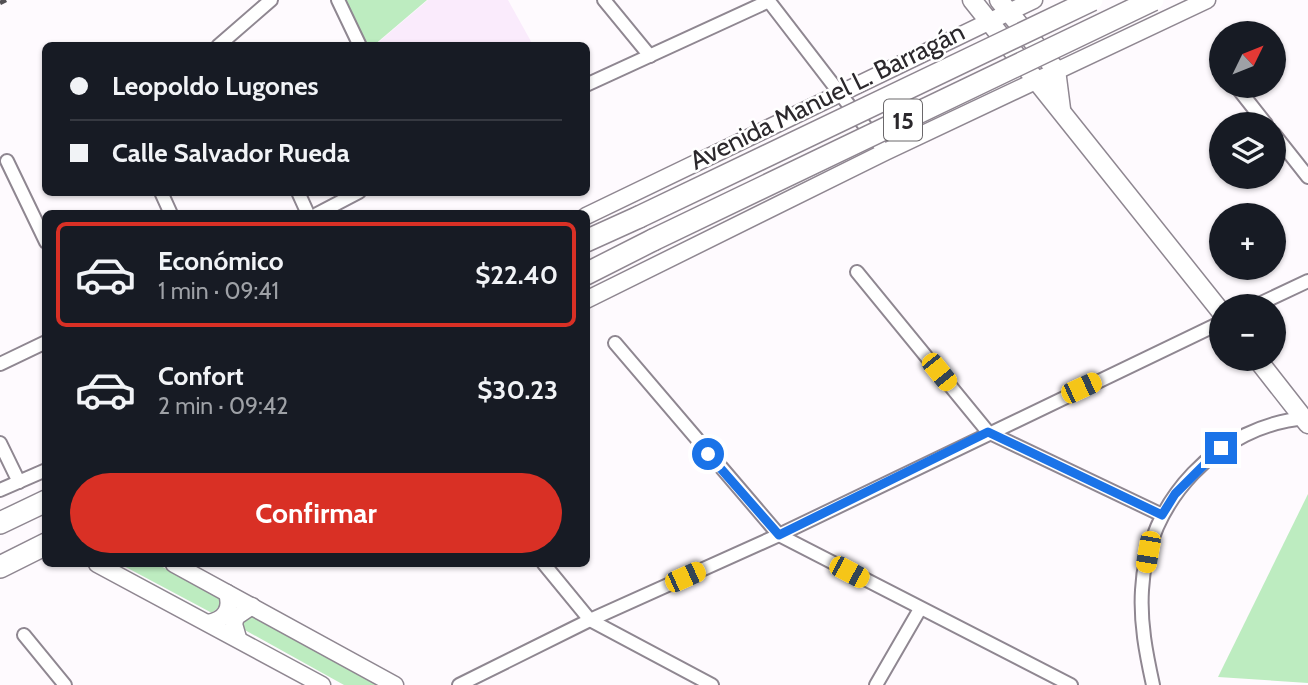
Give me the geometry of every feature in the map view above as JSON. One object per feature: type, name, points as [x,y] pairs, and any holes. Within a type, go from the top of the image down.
[{"type":"highway","name":"Avenida Manuel L. Barragán","points":[[590,239],[1092,0]]},
{"type":"highway","name":"Avenida Manuel L. Barragán","points":[[590,272],[1153,0]]},
{"type":"highway","points":[[0,523],[42,502]]},
{"type":"highway","points":[[0,566],[42,546]]},
{"type":"main road","points":[[972,0],[1209,297]]},
{"type":"main road","points":[[1004,6],[1056,70],[1061,109]]},
{"type":"main road","points":[[1267,371],[1306,420]]},
{"type":"street","points":[[225,42],[271,0]]},
{"type":"street","points":[[338,0],[358,42]]},
{"type":"street","points":[[604,0],[650,56]]},
{"type":"street","points":[[590,214],[989,20],[1004,6],[1034,0]]},
{"type":"street","points":[[590,298],[884,152],[1207,0]]},
{"type":"street","points":[[590,83],[768,1],[884,152]]},
{"type":"street","points":[[1245,98],[1257,112]]},
{"type":"street","points":[[1286,149],[1308,177]]},
{"type":"street","points":[[7,162],[42,234]]},
{"type":"street","points":[[325,210],[351,196]]},
{"type":"street","points":[[857,272],[988,432],[1162,515]]},
{"type":"street","points":[[1280,294],[1308,281]]},
{"type":"street","points":[[459,685],[590,620],[779,535],[988,432],[1209,328]]},
{"type":"street","points":[[615,343],[779,535],[1071,685]]},
{"type":"street","points":[[0,364],[42,344]]},
{"type":"street","points":[[1153,685],[1143,640],[1142,589],[1148,552],[1162,515],[1175,494],[1221,448],[1248,432],[1306,420]]},
{"type":"street","points":[[0,443],[19,482]]},
{"type":"street","points":[[0,490],[42,472]]},
{"type":"street","points":[[105,567],[322,685]]},
{"type":"street","points":[[179,567],[395,685]]},
{"type":"street","points":[[546,567],[590,620],[712,685]]},
{"type":"street","points":[[208,623],[222,618],[226,613],[227,593]]},
{"type":"street","points":[[238,638],[234,624],[236,617],[252,606]]},
{"type":"street","points":[[876,685],[920,609]]},
{"type":"street","points":[[24,635],[65,685]]},
{"type":"shaded area","points":[[428,0],[508,0],[531,42],[379,42]]},
{"type":"green space","points":[[338,0],[427,0],[378,42],[359,42]]},
{"type":"green space","points":[[1308,494],[1308,683],[1218,677]]},
{"type":"green space","points":[[126,567],[163,567],[219,597],[222,604],[212,613]]},
{"type":"green space","points":[[251,615],[380,685],[344,685],[243,629],[242,619]]},
{"type":"railway","points":[[0,3],[6,0]]},
{"type":"route","points":[[708,454],[779,535],[988,432],[1162,515],[1175,494],[1221,448]]}]
